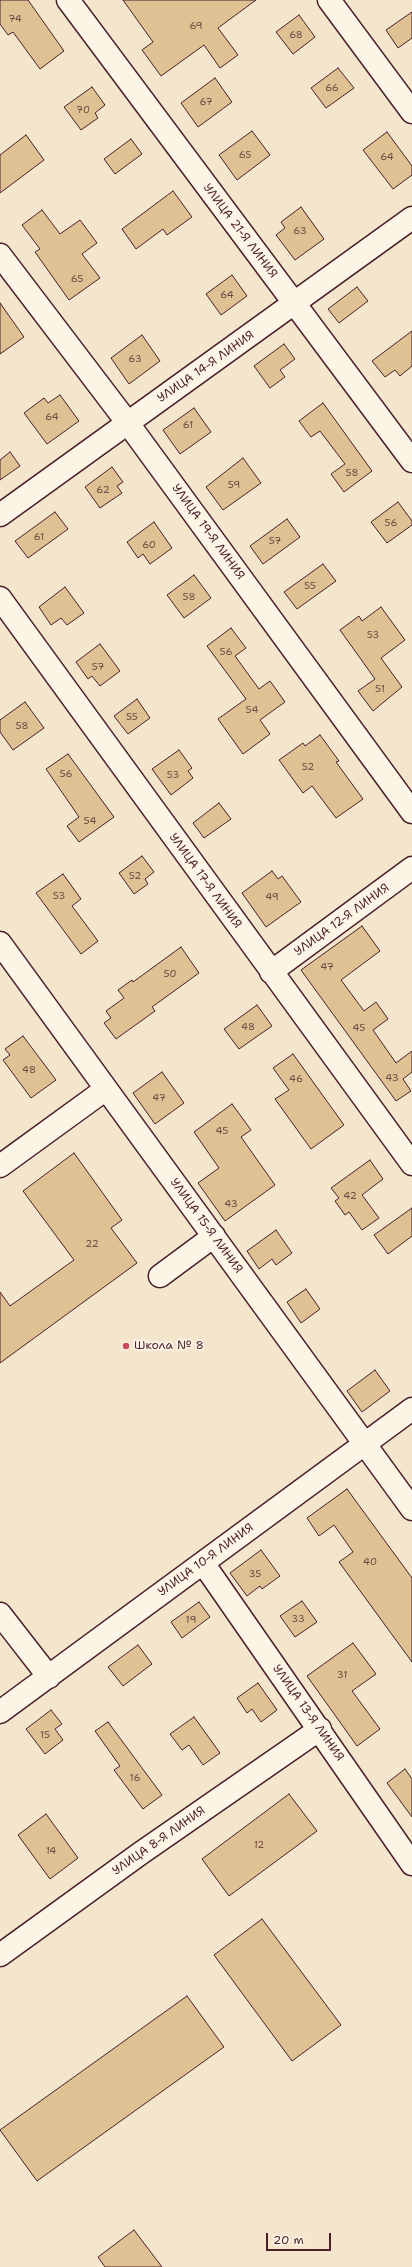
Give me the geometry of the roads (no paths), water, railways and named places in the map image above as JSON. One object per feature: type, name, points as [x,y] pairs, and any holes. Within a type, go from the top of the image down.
[{"type":"street","name":"УЛИЦА 21-Я ЛИНИЯ","points":[[68,0],[412,461]]},
{"type":"street","points":[[329,0],[412,112]]},
{"type":"street","name":"УЛИЦА 14-Я ЛИНИЯ","points":[[0,515],[412,218]]},
{"type":"street","name":"УЛИЦА 19-Я ЛИНИЯ","points":[[0,255],[127,422],[412,812]]},
{"type":"street","name":"УЛИЦА 17-Я ЛИНИЯ","points":[[0,598],[412,1164]]},
{"type":"street","name":"УЛИЦА 12-Я ЛИНИЯ","points":[[271,972],[412,868]]},
{"type":"street","name":"УЛИЦА 15-Я ЛИНИЯ","points":[[0,943],[412,1509]]},
{"type":"street","points":[[0,1166],[106,1089]]},
{"type":"street","points":[[160,1276],[214,1236]]},
{"type":"street","name":"УЛИЦА 10-Я ЛИНИЯ","points":[[0,1712],[412,1409]]},
{"type":"street","name":"УЛИЦА 13-Я ЛИНИЯ","points":[[203,1563],[412,1864]]},
{"type":"street","points":[[0,1614],[49,1677]]},
{"type":"street","name":"УЛИЦА 8-Я ЛИНИЯ","points":[[0,1955],[141,1853],[320,1730]]},
{"type":"place","name":"Школа № 8","points":[[126,1346]]}]
